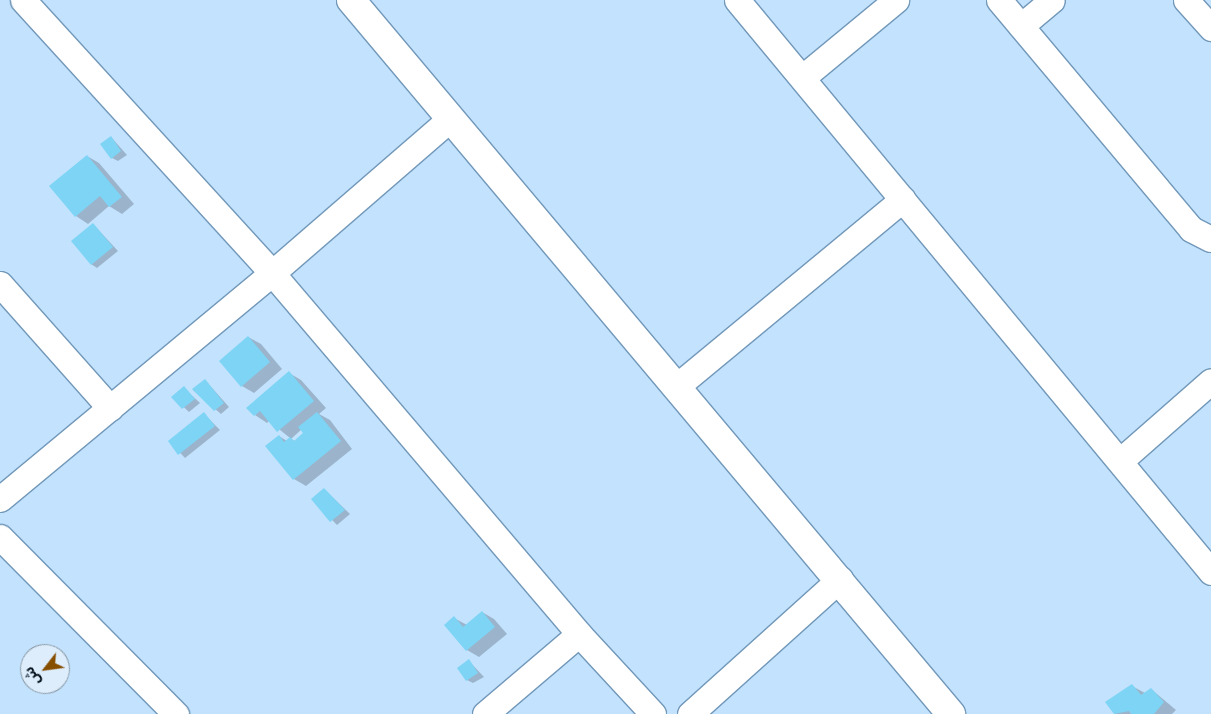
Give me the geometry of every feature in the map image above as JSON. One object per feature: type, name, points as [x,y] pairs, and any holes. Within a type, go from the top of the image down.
[{"type":"street","points":[[23,0],[272,273],[580,634],[653,714]]},
{"type":"street","points":[[351,0],[840,579],[951,714]]},
{"type":"street","points":[[737,0],[803,77],[1211,572]]},
{"type":"street","points":[[803,77],[896,0]]},
{"type":"street","points":[[999,0],[1191,229],[1211,239]]},
{"type":"street","points":[[1022,26],[1052,0]]},
{"type":"street","points":[[1186,0],[1211,28]]},
{"type":"street","points":[[0,499],[272,273],[450,119]]},
{"type":"street","points":[[677,386],[903,199]]},
{"type":"street","points":[[0,284],[110,408]]},
{"type":"street","points":[[1120,461],[1211,381]]},
{"type":"street","points":[[0,536],[176,714]]},
{"type":"street","points":[[690,714],[840,579]]},
{"type":"street","points":[[484,714],[580,634]]},
{"type":"building","points":[[111,136],[121,151],[111,159],[100,144]]},
{"type":"building","points":[[87,155],[122,197],[109,207],[100,196],[75,217],[49,186]]},
{"type":"building","points":[[93,223],[113,247],[91,265],[71,241]]},
{"type":"building","points":[[248,336],[270,362],[241,387],[219,361]]},
{"type":"building","points":[[289,371],[314,401],[277,432],[260,411],[254,416],[246,408]]},
{"type":"building","points":[[205,379],[224,403],[214,411],[192,389]]},
{"type":"building","points":[[184,386],[195,399],[182,409],[171,397]]},
{"type":"building","points":[[204,412],[215,426],[178,455],[168,441]]},
{"type":"building","points":[[317,412],[341,441],[293,480],[265,446],[279,435],[284,442],[290,437],[294,441],[303,433],[298,427]]},
{"type":"building","points":[[324,488],[345,510],[330,522],[311,499]]},
{"type":"building","points":[[482,611],[495,627],[466,651],[444,625],[454,616],[463,627]]},
{"type":"building","points":[[469,659],[478,673],[466,681],[457,668]]},
{"type":"building","points":[[1132,684],[1141,695],[1151,688],[1164,702],[1154,714],[1131,714],[1129,711],[1114,714],[1105,702]]}]
